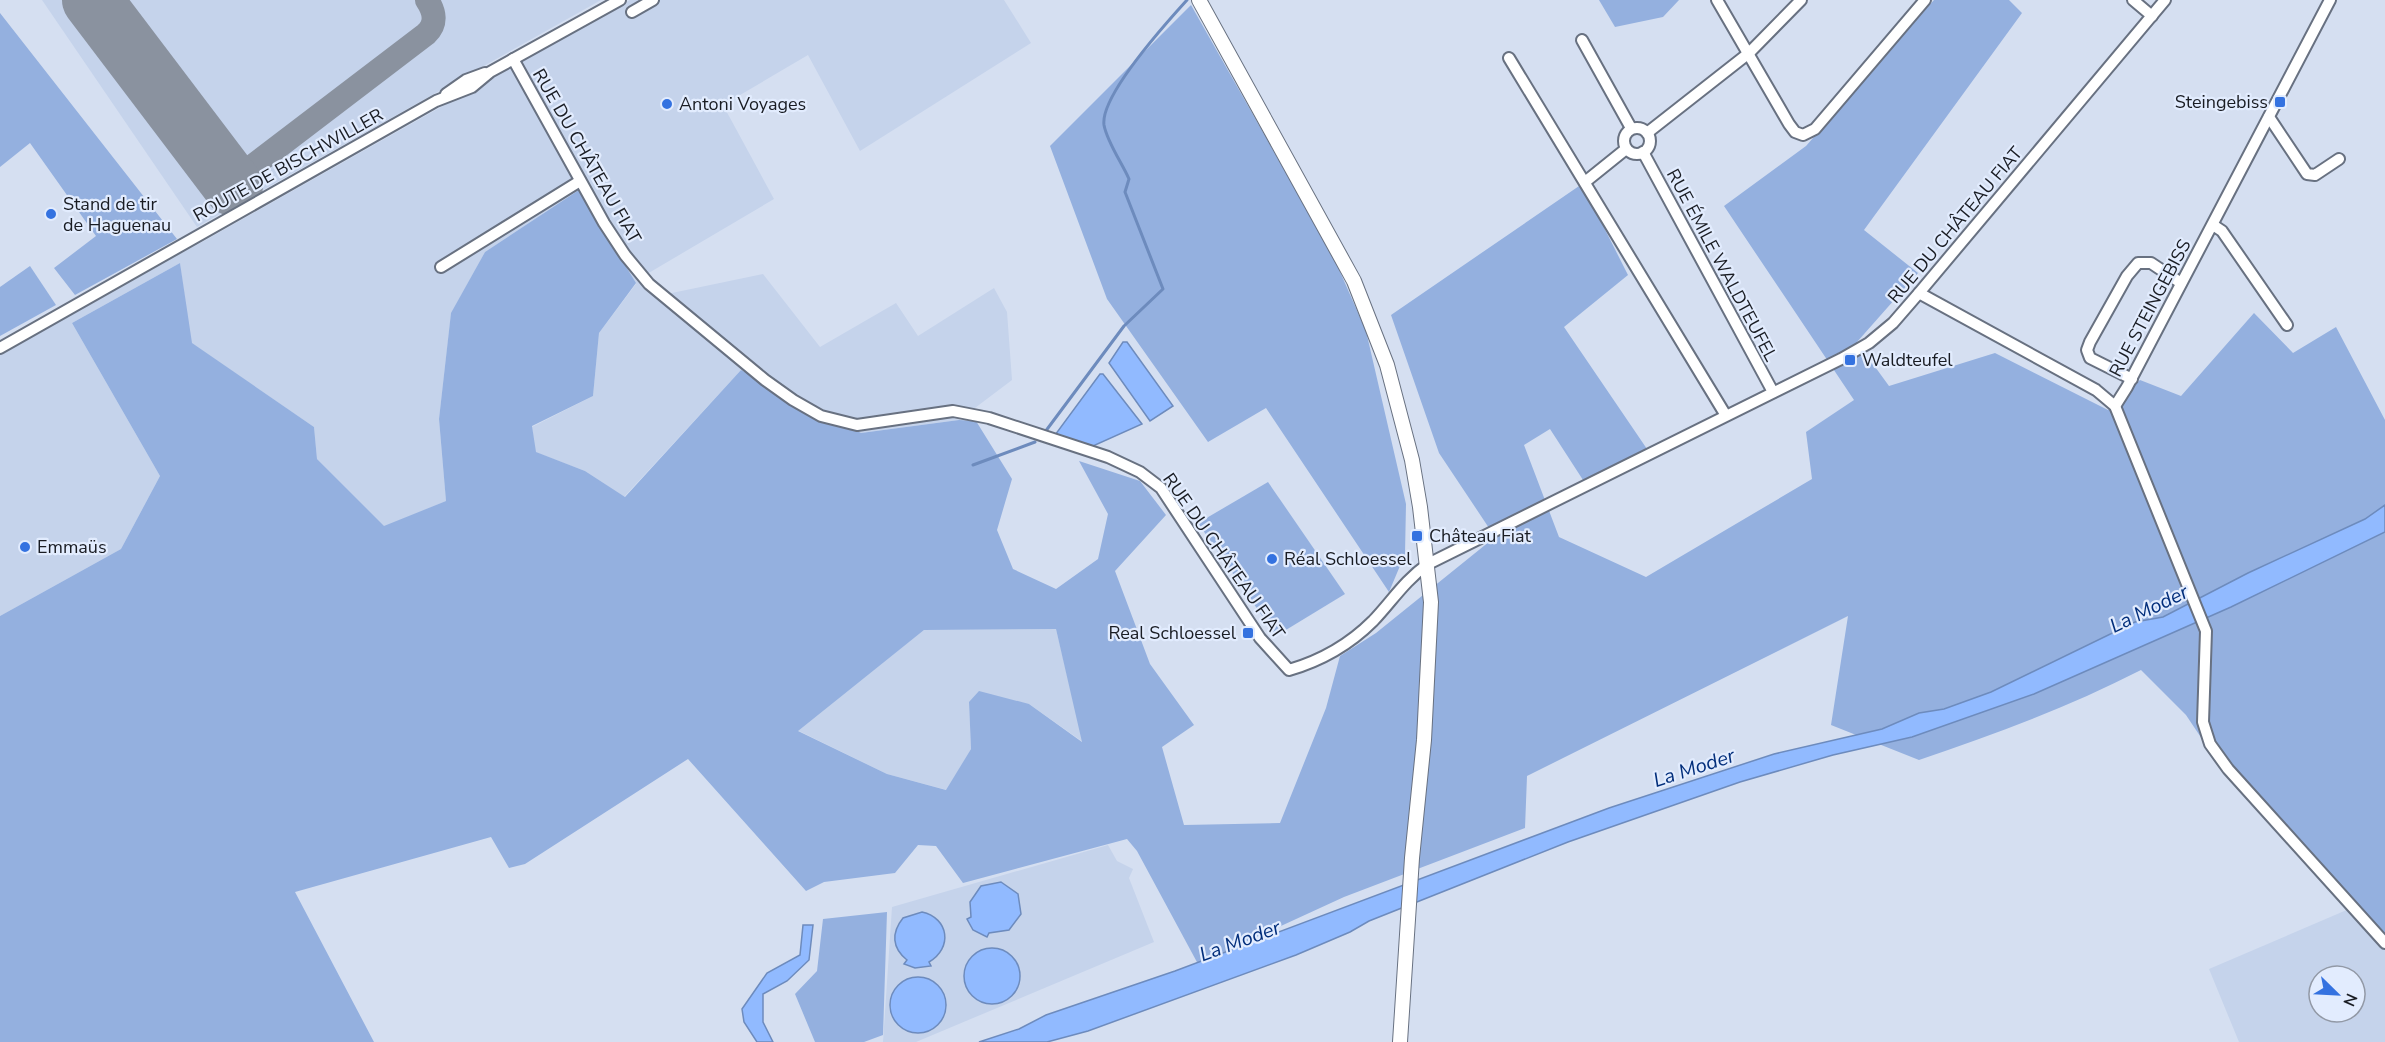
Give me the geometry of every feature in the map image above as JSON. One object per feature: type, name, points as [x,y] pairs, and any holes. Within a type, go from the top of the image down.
[{"type":"main road","points":[[1199,0],[1336,245],[1371,321],[1396,393],[1406,433],[1420,507],[1436,632],[1433,661],[1427,679],[1400,1042]]},
{"type":"street","name":"ROUTE DE BISCHWILLER","points":[[0,348],[436,101],[466,80],[490,72],[620,0]]},
{"type":"street","points":[[632,12],[653,0]]},
{"type":"street","points":[[1717,0],[1791,127],[1800,134],[1807,134],[1925,0]]},
{"type":"street","points":[[1647,133],[1749,53],[1801,0]]},
{"type":"street","points":[[2133,0],[2152,16]]},
{"type":"street","name":"RUE DU CHÂTEAU FIAT","points":[[513,59],[580,181],[625,255],[649,284],[765,380],[821,416],[857,425],[953,411],[989,418],[1108,457],[1152,480],[1193,535],[1260,638],[1289,670],[1339,648],[1372,621],[1409,577],[1428,564],[1725,414],[1807,377],[1869,344],[1893,323],[1919,293],[2165,0]]},
{"type":"street","name":"RUE STEINGEBISS","points":[[2115,406],[2132,379],[2330,0]]},
{"type":"street","points":[[1582,40],[1631,128]]},
{"type":"street","points":[[1509,58],[1725,414]]},
{"type":"street","points":[[2269,117],[2307,174],[2315,175],[2338,159]]},
{"type":"street","points":[[1631,128],[1640,128],[1647,133],[1649,146],[1643,152],[1632,153],[1626,149],[1624,138],[1631,128]]},
{"type":"street","points":[[1585,182],[1626,149]]},
{"type":"street","name":"RUE ÉMILE WALDTEUFEL","points":[[1643,152],[1773,392]]},
{"type":"street","points":[[441,267],[580,181]]},
{"type":"street","name":"RUE STEINGEBISS","points":[[2213,225],[2222,231],[2288,325]]},
{"type":"street","points":[[2132,379],[2090,358],[2087,350],[2090,342],[2127,276],[2138,263],[2151,263],[2181,283]]},
{"type":"street","points":[[1919,293],[2096,390],[2115,406],[2206,631],[2203,722],[2210,744],[2228,769],[2385,943]]},
{"type":"shaded area","points":[[42,0],[601,0],[197,227]]},
{"type":"shaded area","points":[[630,0],[1004,0],[1031,43],[860,151],[808,55],[723,105],[774,199],[647,274],[667,294],[763,274],[820,347],[896,303],[918,336],[994,288],[1007,312],[1012,380],[959,420],[861,433],[741,370],[624,497],[585,471],[535,452],[532,427],[593,396],[599,333],[636,284],[579,190],[485,252],[451,314],[439,419],[446,501],[384,527],[317,459],[314,427],[191,343],[180,263],[72,323],[160,476],[121,549],[0,616],[0,348],[204,241]]},
{"type":"shaded area","points":[[1599,0],[1679,0],[1663,17],[1615,27]]},
{"type":"shaded area","points":[[1934,0],[2009,0],[2022,13],[1864,230],[1918,273],[1857,342],[1889,386],[1995,353],[2108,410],[2140,380],[2181,396],[2254,313],[2293,353],[2336,327],[2385,420],[2385,943],[2212,754],[2186,715],[2141,670],[2032,719],[1919,760],[1831,725],[1848,616],[1527,776],[1525,828],[1344,897],[1198,964],[1137,851],[1127,839],[963,883],[936,846],[918,845],[895,873],[824,882],[806,891],[688,759],[525,864],[509,868],[491,837],[295,892],[374,1042],[0,1042],[0,616],[121,549],[160,476],[72,323],[180,263],[192,343],[314,427],[317,459],[384,526],[446,501],[439,419],[451,313],[485,252],[579,190],[636,283],[599,333],[593,396],[532,426],[536,452],[585,471],[625,497],[741,370],[861,433],[959,420],[976,421],[1012,479],[997,530],[1013,569],[1056,589],[1098,559],[1108,514],[1079,461],[1140,481],[1166,515],[1115,571],[1150,664],[1194,725],[1162,747],[1184,825],[1280,823],[1326,708],[1340,656],[1376,633],[1495,537],[1439,453],[1391,315],[1582,184],[1628,275],[1564,327],[1647,449],[1583,480],[1550,429],[1524,445],[1559,537],[1646,577],[1812,479],[1806,432],[1854,400],[1724,206],[1806,146]],"holes":[[[1056,629],[1082,742],[1029,704],[979,691],[969,702],[971,749],[946,790],[887,774],[798,731],[924,630]]]},
{"type":"shaded area","points":[[1191,5],[1334,258],[1366,331],[1406,504],[1405,554],[1389,592],[1266,408],[1208,442],[1107,299],[1050,146]]},
{"type":"shaded area","points":[[0,13],[177,239],[75,295],[54,268],[96,236],[30,143],[0,167]]},
{"type":"shaded area","points":[[30,266],[56,305],[0,336],[0,287]]},
{"type":"shaded area","points":[[1123,342],[1127,342],[1173,406],[1150,421],[1109,363]]},
{"type":"shaded area","points":[[1100,374],[1103,374],[1142,424],[1093,446],[1055,435]]},
{"type":"shaded area","name":"Réal Schloessel","points":[[1268,482],[1345,594],[1276,636],[1198,523]]},
{"type":"shaded area","points":[[2385,505],[2385,532],[2231,607],[2034,694],[1912,737],[1833,755],[1740,782],[1568,842],[1369,921],[1350,932],[1296,955],[1088,1031],[1047,1042],[979,1042],[1019,1029],[1046,1015],[1175,971],[1609,808],[1774,754],[1882,729],[1919,713],[1944,709],[1991,692],[2135,622],[2163,617],[2248,573],[2365,519]]},
{"type":"shaded area","points":[[1056,629],[1083,742],[1029,704],[969,702],[971,749],[947,790],[887,774],[797,730],[924,630]]},
{"type":"shaded area","points":[[1108,845],[1117,861],[1133,869],[1129,878],[1154,942],[916,1042],[883,1042],[892,907]]},
{"type":"shaded area","points":[[1001,882],[1018,894],[1021,914],[1009,930],[989,933],[987,937],[973,930],[967,919],[971,917],[970,902],[981,886]]},
{"type":"shaded area","points":[[2349,909],[2385,948],[2385,1042],[2239,1042],[2209,969]]},
{"type":"shaded area","points":[[887,912],[883,1035],[864,1042],[815,1042],[795,994],[817,971],[823,919]]},
{"type":"shaded area","points":[[922,912],[938,920],[945,934],[944,942],[937,956],[929,962],[931,966],[915,968],[904,964],[907,960],[898,950],[895,935],[903,918]]},
{"type":"shaded area","points":[[803,925],[813,925],[809,960],[787,981],[763,994],[763,1022],[773,1042],[757,1042],[744,1022],[742,1009],[767,973],[800,955]]},
{"type":"shaded area","points":[[986,948],[998,948],[1008,952],[1016,960],[1020,976],[1016,992],[1008,1000],[998,1004],[986,1004],[976,1000],[968,992],[964,982],[964,970],[968,960],[976,952]]},
{"type":"shaded area","points":[[912,977],[924,977],[934,981],[942,989],[946,1005],[942,1021],[934,1029],[924,1033],[912,1033],[902,1029],[894,1021],[890,1011],[890,999],[894,989],[902,981]]},
{"type":"waterway","points":[[1045,432],[1124,326],[1163,289],[1125,192],[1129,179],[1111,145],[1104,125],[1112,96],[1123,79],[1136,60],[1187,0]]},
{"type":"waterway","points":[[973,465],[1035,442]]},
{"type":"taxiway","points":[[219,167],[231,175],[241,175],[426,34],[434,18],[427,0]]},
{"type":"runway","points":[[92,0],[233,186]]},
{"type":"place","name":"Steingebiss","points":[[2280,102]]},
{"type":"place","name":"Antoni Voyages","points":[[667,104]]},
{"type":"place","name":"Stand de tir de Haguenau","points":[[51,214]]},
{"type":"place","name":"Waldteufel","points":[[1850,360]]},
{"type":"place","name":"Château Fiat","points":[[1417,536]]},
{"type":"place","name":"Emmaüs","points":[[25,547]]},
{"type":"place","name":"Réal Schloessel","points":[[1272,559]]},
{"type":"place","name":"Real Schloessel","points":[[1248,633]]},
{"type":"water label","name":"La Moder","points":[[2149,609]]},
{"type":"water label","name":"La Moder","points":[[1694,768]]},
{"type":"water label","name":"La Moder","points":[[1240,941]]}]
